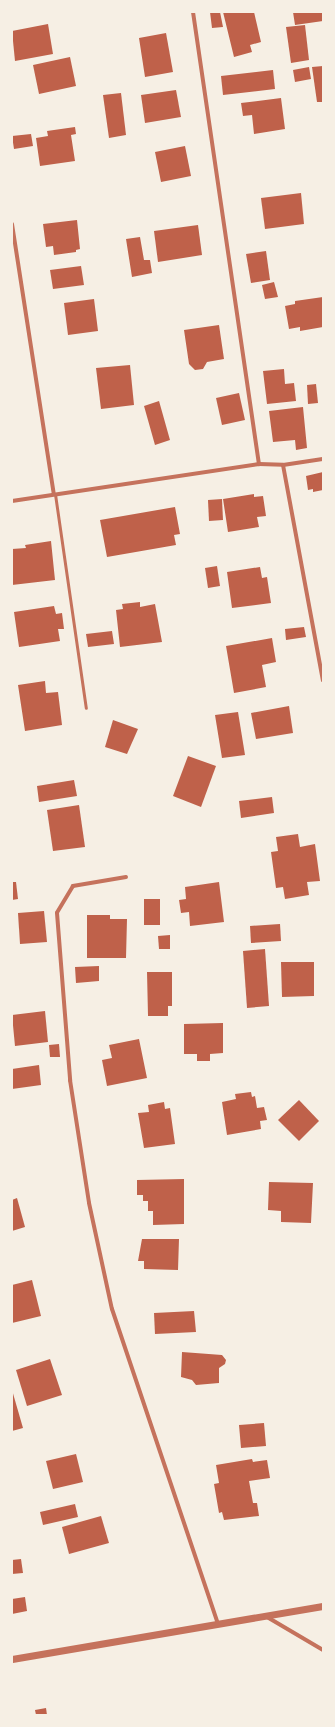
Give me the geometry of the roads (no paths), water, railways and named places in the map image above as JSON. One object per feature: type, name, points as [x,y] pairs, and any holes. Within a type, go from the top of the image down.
[{"type":"street","points":[[193,12],[259,464]]},
{"type":"street","points":[[12,224],[54,494]]},
{"type":"street","points":[[12,502],[54,494],[259,464],[283,465],[323,459]]},
{"type":"street","points":[[283,465],[323,680]]},
{"type":"street","points":[[126,877],[73,886],[57,913],[70,1080],[89,1203],[112,1309],[218,1624]]},
{"type":"street","points":[[12,1659],[323,1606]]},
{"type":"street","points":[[267,1616],[323,1650]]},
{"type":"lane","points":[[54,494],[86,708]]}]
